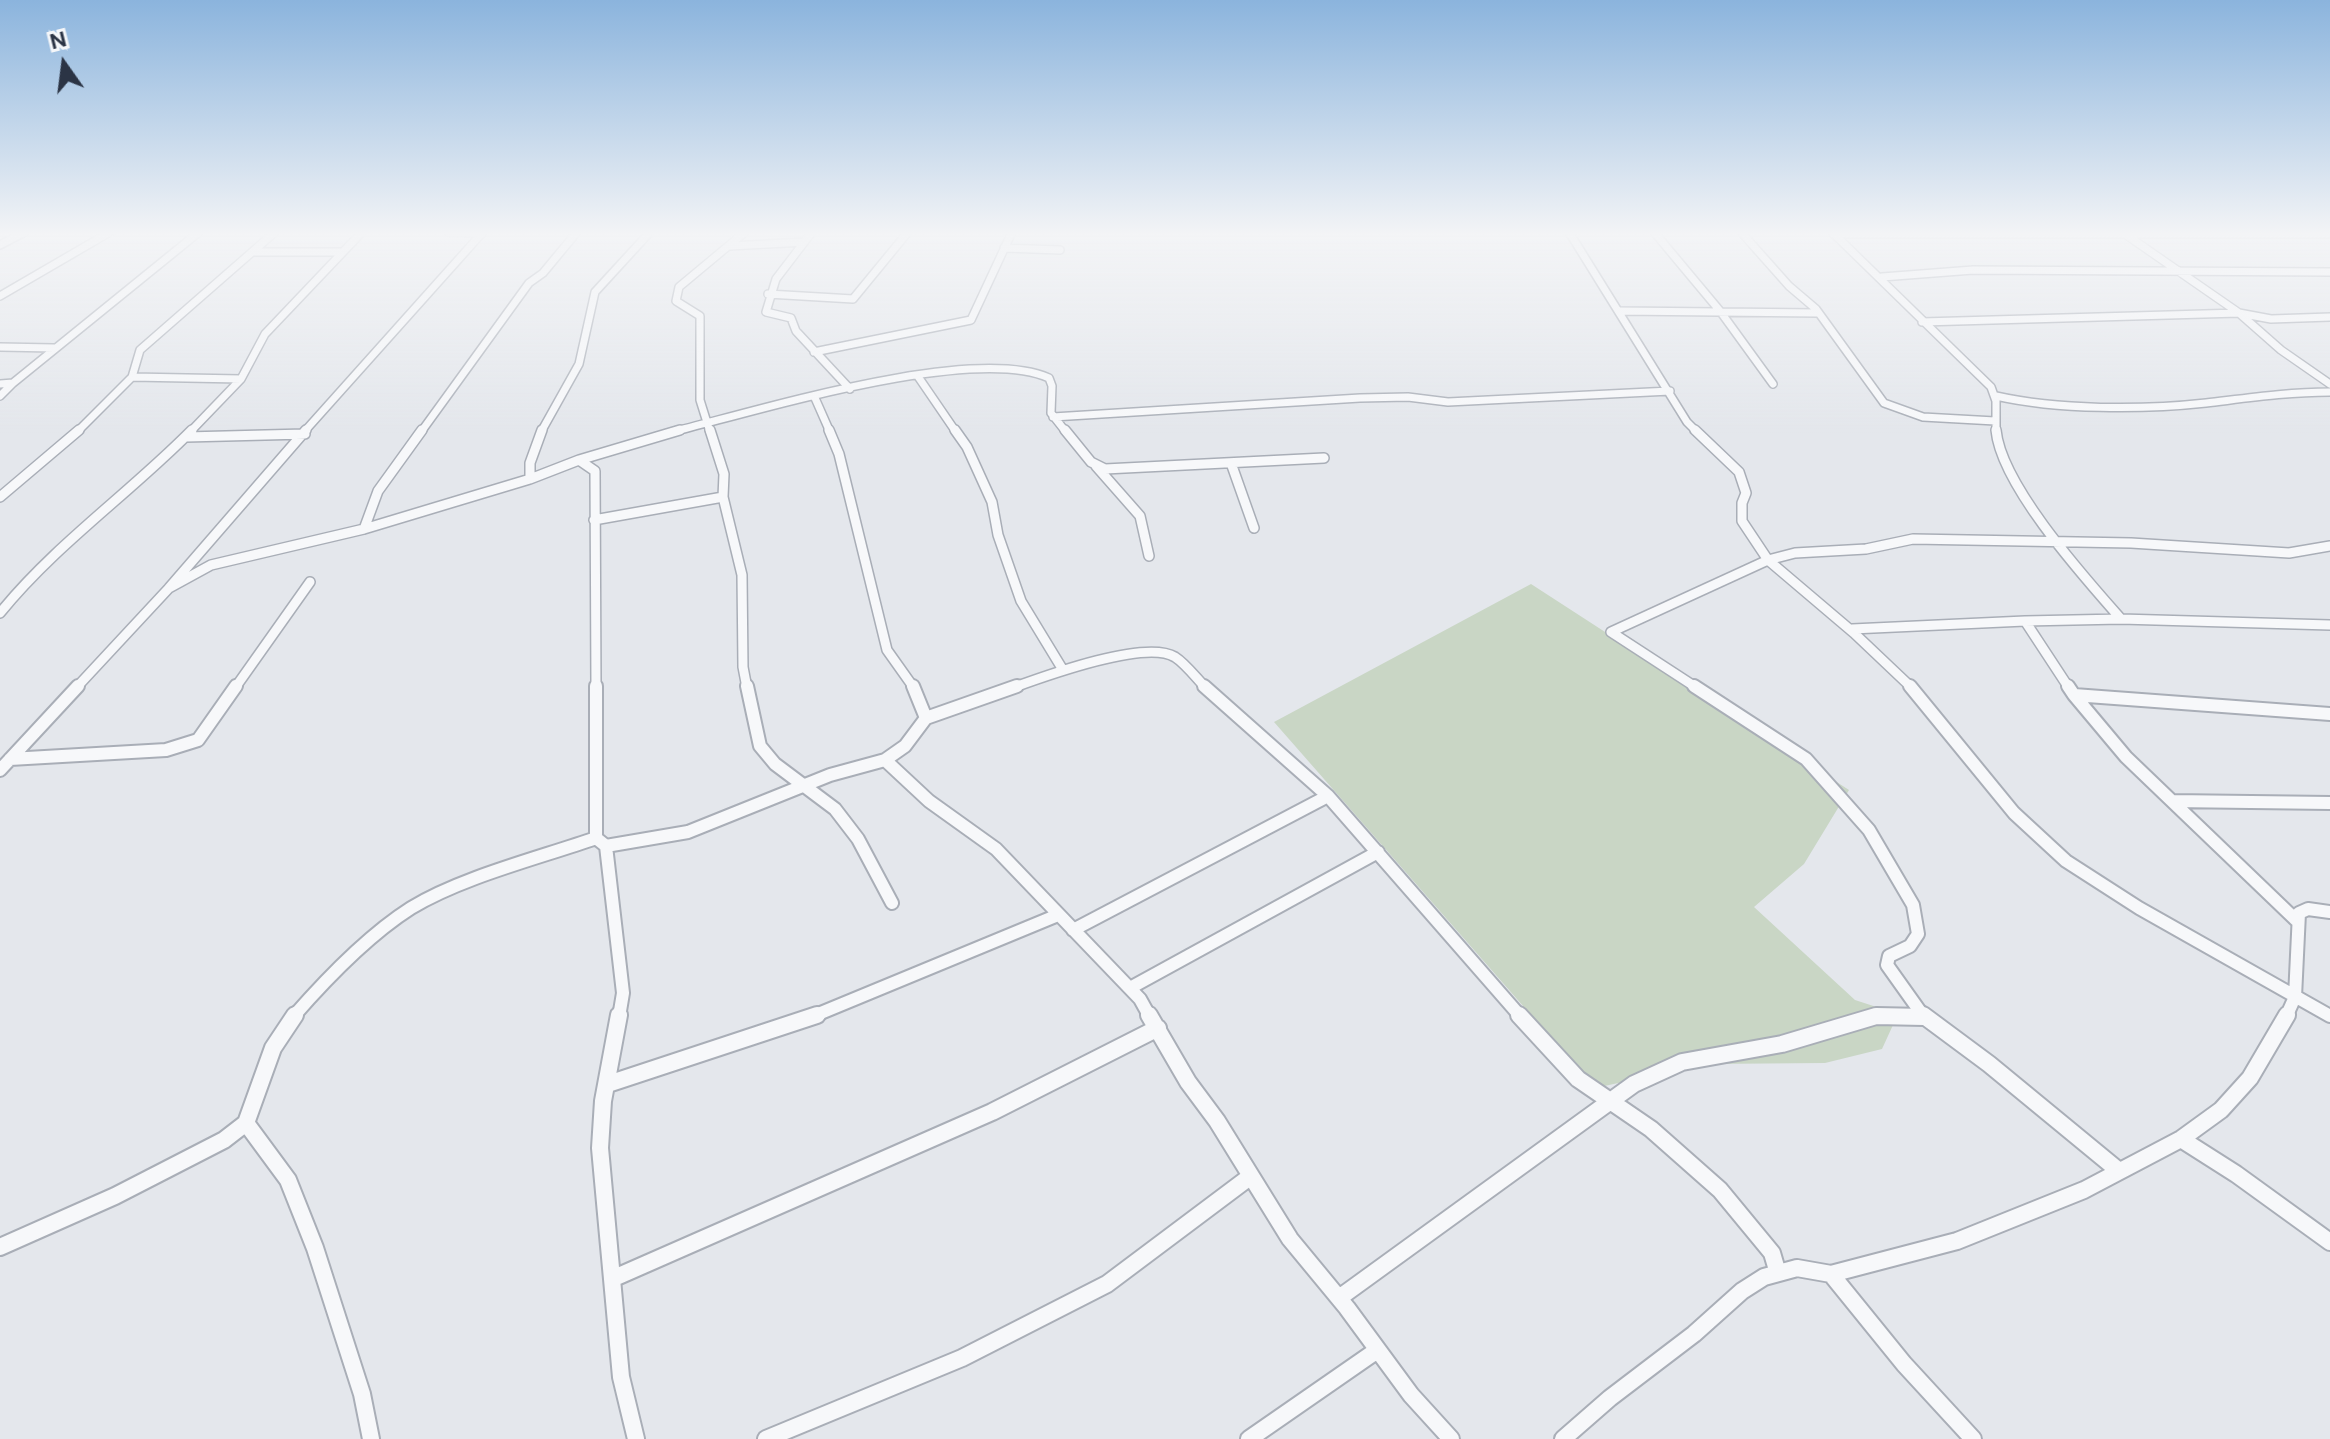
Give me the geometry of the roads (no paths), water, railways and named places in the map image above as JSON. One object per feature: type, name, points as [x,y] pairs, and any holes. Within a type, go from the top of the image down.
[{"type":"street","points":[[0,396],[115,299]]},
{"type":"street","points":[[0,497],[75,434],[132,377],[140,350],[198,299]]},
{"type":"street","points":[[0,613],[43,564],[186,437],[241,379],[265,334],[297,299]]},
{"type":"street","points":[[0,770],[169,588],[190,560],[423,299]]},
{"type":"street","points":[[364,529],[378,491],[517,299]]},
{"type":"street","points":[[530,479],[535,444],[579,364],[593,299]]},
{"type":"street","points":[[676,299],[700,316],[700,400],[724,474],[723,497],[742,575],[743,667],[756,733],[764,751],[803,786],[835,809],[858,839],[892,903]]},
{"type":"street","points":[[767,299],[766,312],[791,318],[796,331],[850,389]]},
{"type":"street","points":[[814,352],[910,330],[969,321],[979,299]]},
{"type":"street","points":[[1612,299],[1687,422],[1739,472],[1746,493],[1740,505],[1743,529],[1768,560],[1852,629],[1925,702],[2026,826],[2083,874],[2173,929],[2330,1016]]},
{"type":"street","points":[[1710,299],[1773,384]]},
{"type":"street","points":[[1805,299],[1891,408],[1919,416],[1995,421]]},
{"type":"street","points":[[1902,299],[1985,380],[1996,396],[1995,421],[2000,448],[2033,506],[2121,619]]},
{"type":"street","points":[[2219,299],[2281,350],[2330,384]]},
{"type":"street","points":[[1620,311],[1818,313]]},
{"type":"street","points":[[1922,322],[2239,313],[2271,319],[2328,318]]},
{"type":"street","points":[[0,347],[54,348]]},
{"type":"street","points":[[169,588],[211,565],[364,529],[530,479],[646,438],[850,389],[917,375],[974,368],[1042,373],[1049,378],[1053,417],[1140,516],[1149,556]]},
{"type":"street","points":[[917,375],[967,447],[992,502],[998,535],[1021,601],[1063,670]]},
{"type":"street","points":[[132,377],[241,379]]},
{"type":"street","points":[[0,384],[13,383]]},
{"type":"street","points":[[1053,417],[1360,398],[1408,397],[1448,402],[1670,391]]},
{"type":"street","points":[[1996,396],[2035,405],[2106,406],[2203,403],[2282,392],[2330,392]]},
{"type":"street","points":[[815,398],[839,454],[887,650],[913,686],[926,718]]},
{"type":"street","points":[[186,437],[305,434]]},
{"type":"street","points":[[1096,466],[1120,469],[1324,458]]},
{"type":"street","points":[[579,460],[595,471],[601,842],[623,993],[603,1101],[600,1148],[621,1377],[636,1439]]},
{"type":"street","points":[[1231,463],[1254,528]]},
{"type":"street","points":[[594,520],[723,497]]},
{"type":"street","points":[[2119,1171],[1989,1064],[1924,1017],[1887,965],[1889,956],[1910,946],[1918,934],[1913,905],[1869,830],[1806,759],[1611,632],[1768,560],[1795,553],[1866,549],[1913,539],[2190,545],[2289,553],[2330,546]]},
{"type":"street","points":[[190,560],[211,565]]},
{"type":"street","points":[[10,759],[156,751],[178,748],[198,740],[310,582]]},
{"type":"street","points":[[1852,629],[2121,619],[2330,625]]},
{"type":"street","points":[[2025,621],[2074,695],[2126,757],[2297,921]]},
{"type":"street","points":[[0,1247],[115,1196],[224,1140],[246,1123],[273,1048],[292,1018],[318,988],[362,947],[410,909],[442,892],[601,842],[688,832],[803,786],[885,760],[905,746],[926,718],[1063,670],[1150,651],[1175,657],[1328,796],[1558,1060],[1578,1079],[1651,1129],[1720,1190],[1772,1253],[1777,1270]]},
{"type":"street","points":[[2074,695],[2330,714]]},
{"type":"street","points":[[885,760],[919,793],[996,849],[1130,988],[1290,1239],[1339,1298],[1376,1351],[1451,1439]]},
{"type":"street","points":[[1073,930],[1328,796]]},
{"type":"street","points":[[2172,801],[2330,803]]},
{"type":"street","points":[[1130,988],[1378,852]]},
{"type":"street","points":[[1563,1439],[1588,1413],[1695,1333],[1721,1306],[1777,1270],[1811,1268],[1831,1274],[1957,1241],[2084,1190],[2181,1139],[2221,1110],[2250,1078],[2280,1032],[2295,997],[2297,921],[2302,910],[2316,908],[2330,912]]},
{"type":"street","points":[[608,1084],[835,1009],[1058,915]]},
{"type":"street","points":[[1339,1298],[1634,1084],[1682,1062],[1782,1044],[1876,1016],[1924,1017]]},
{"type":"street","points":[[614,1278],[992,1112],[1158,1028]]},
{"type":"street","points":[[246,1123],[288,1180],[315,1248],[362,1394],[371,1439]]},
{"type":"street","points":[[2181,1139],[2236,1174],[2330,1242]]},
{"type":"street","points":[[766,1439],[962,1358],[1107,1284],[1251,1176]]},
{"type":"street","points":[[1831,1274],[1904,1364],[1973,1439]]},
{"type":"street","points":[[1249,1439],[1376,1351]]}]
